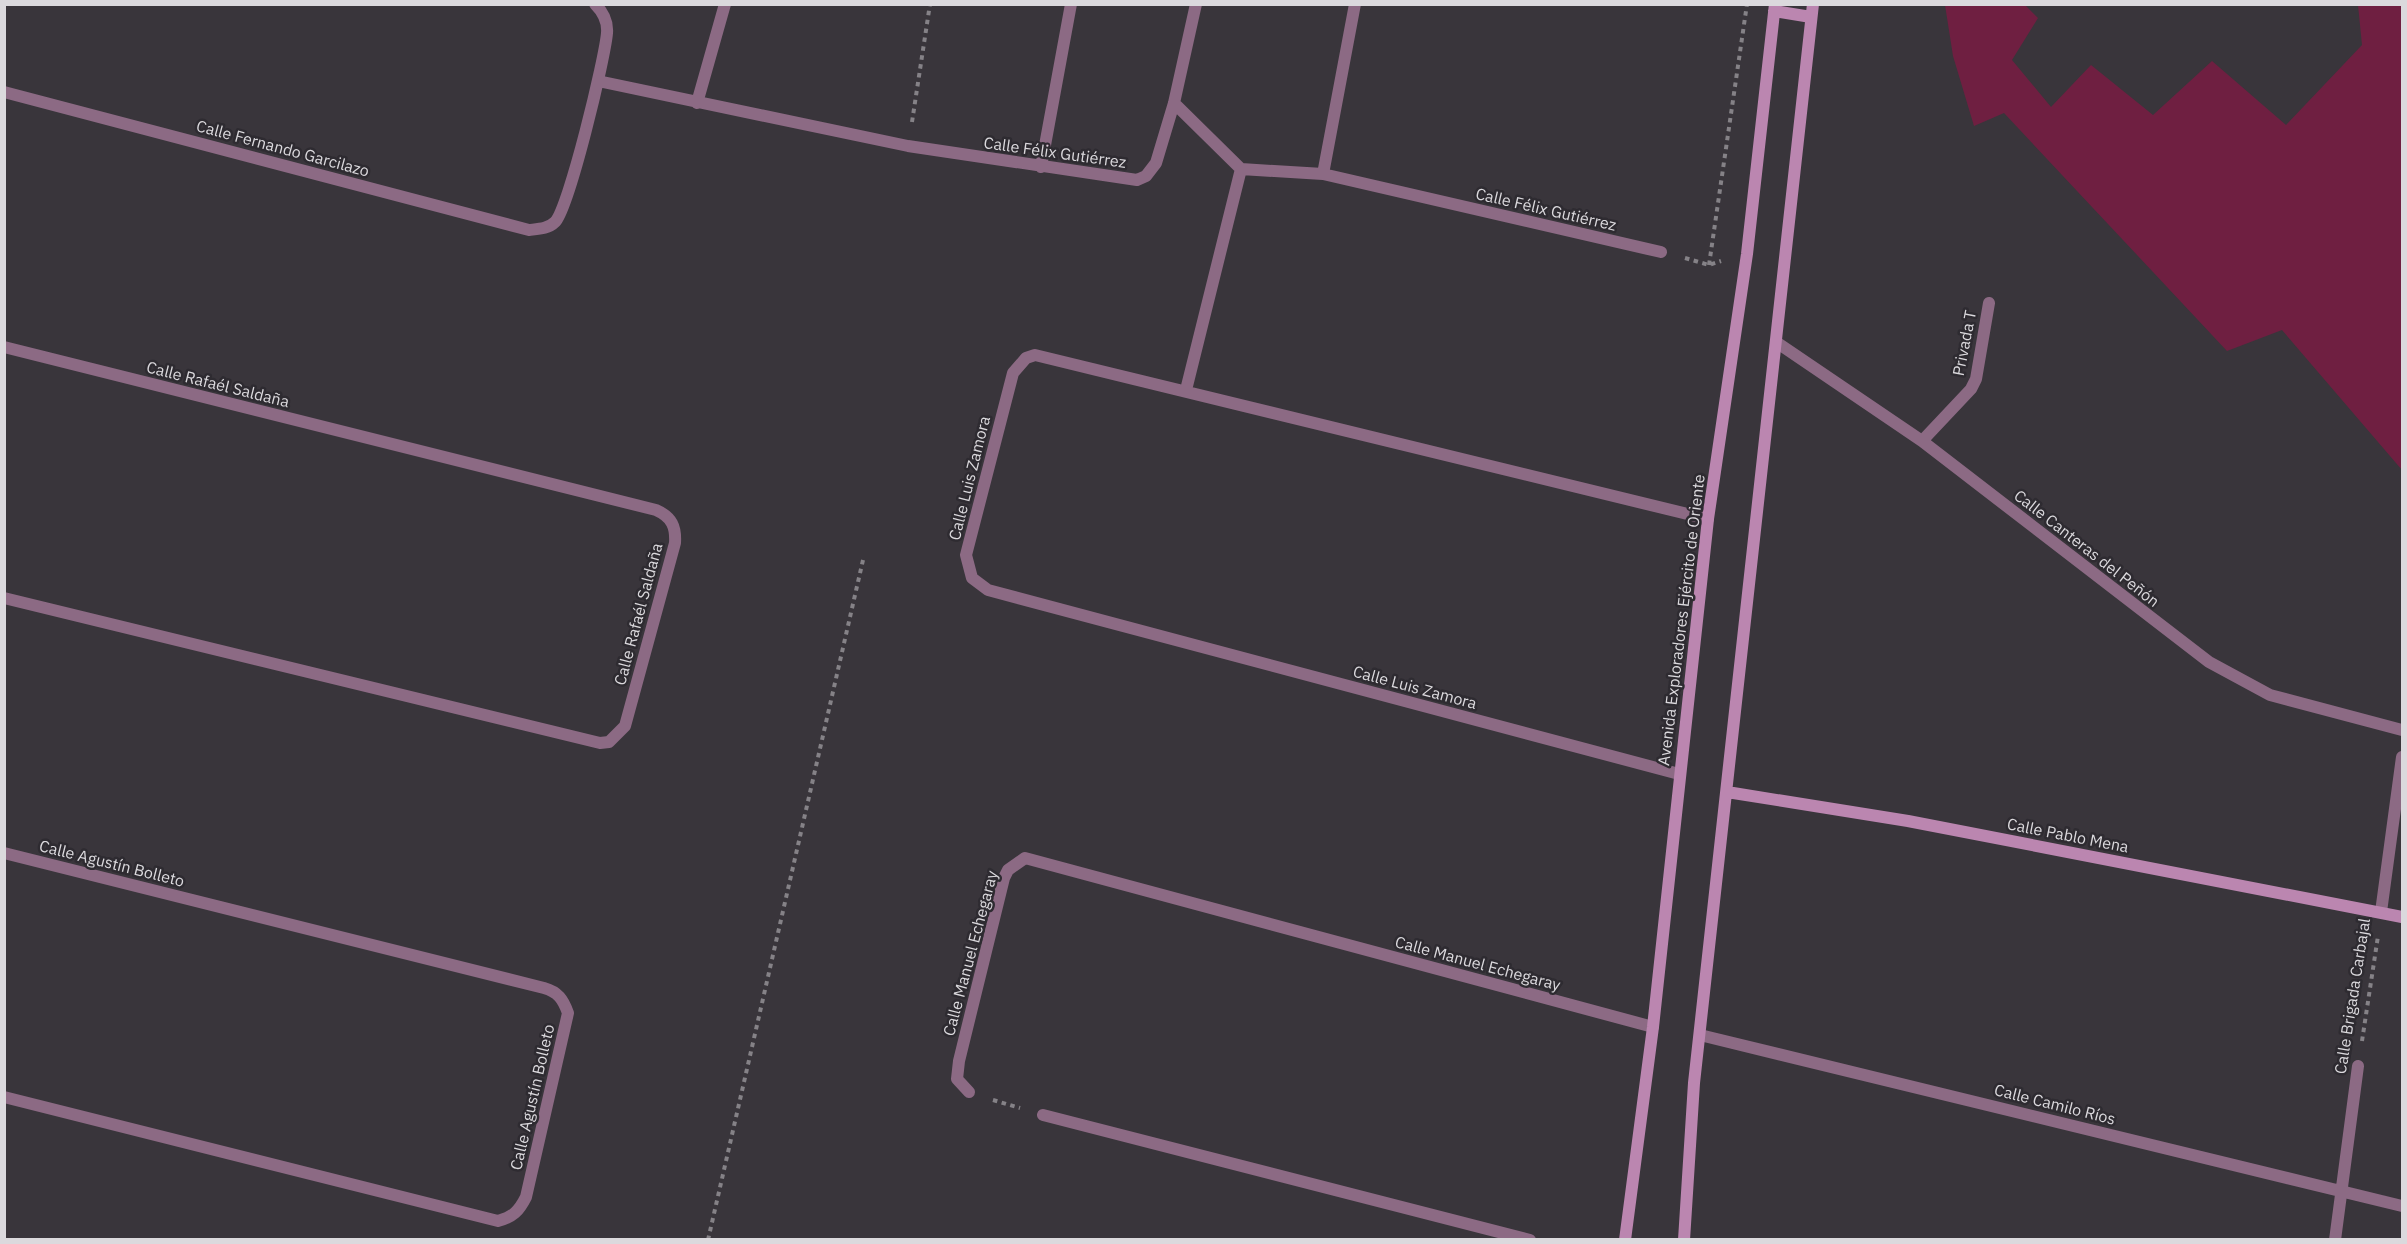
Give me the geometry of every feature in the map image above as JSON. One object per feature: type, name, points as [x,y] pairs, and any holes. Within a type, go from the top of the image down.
[{"type":"street","points":[[698,103],[725,4]]},
{"type":"street","points":[[1041,167],[1071,4]]},
{"type":"street","name":"Calle Félix Gutiérrez","points":[[598,81],[908,146],[1129,180],[1146,176],[1156,163],[1174,103],[1196,4]]},
{"type":"street","points":[[1323,174],[1355,4]]},
{"type":"street","points":[[598,81],[608,32],[599,8]]},
{"type":"street","points":[[1684,1239],[1700,1035],[1812,11],[1775,8]]},
{"type":"street","name":"Avenida Exploradores Ejército de Oriente","points":[[1625,1239],[1653,1027],[1708,519],[1747,254],[1775,8]]},
{"type":"street","name":"Calle Fernando Garcilazo","points":[[4,92],[529,230],[541,229],[553,224],[565,205],[598,81]]},
{"type":"street","points":[[1174,103],[1241,169],[1186,390]]},
{"type":"street","name":"Calle Félix Gutiérrez","points":[[1241,169],[1323,174],[1661,252]]},
{"type":"street","name":"Privada T","points":[[1922,441],[1971,389],[1976,379],[1989,303]]},
{"type":"street","name":"Calle Canteras del Peñón","points":[[1776,342],[1922,441],[2209,662],[2270,695],[2403,730]]},
{"type":"street","name":"Calle Rafaél Saldaña","points":[[4,347],[656,510],[672,521],[676,531],[675,543],[625,726],[609,742],[600,743],[4,598]]},
{"type":"street","name":"Calle Luis Zamora","points":[[1679,774],[988,590],[972,578],[966,555],[1013,373],[1026,358],[1043,356],[1708,519]]},
{"type":"street","name":"Calle Brigada Carbajal","points":[[2381,912],[2403,757]]},
{"type":"street","name":"Calle Pablo Mena","points":[[1727,792],[1908,821],[2403,917]]},
{"type":"street","name":"Calle Agustín Bolleto","points":[[4,853],[544,987],[555,991],[563,1000],[567,1013],[526,1197],[511,1217],[498,1221],[4,1097]]},
{"type":"street","name":"Calle Manuel Echegaray","points":[[969,1092],[957,1079],[957,1070],[1004,878],[1008,870],[1025,858],[1653,1027]]},
{"type":"street","name":"Calle Camilo Ríos","points":[[1700,1035],[2403,1206]]},
{"type":"street","name":"Calle Brigada Carbajal","points":[[2335,1239],[2358,1066]]},
{"type":"street","points":[[1043,1115],[1530,1239]]},
{"type":"path","points":[[908,146],[930,4]]},
{"type":"path","points":[[1709,265],[1747,4]]},
{"type":"path","points":[[1661,252],[1709,265],[1747,254]]},
{"type":"path","points":[[708,1239],[863,560]]},
{"type":"path","name":"Calle Brigada Carbajal","points":[[2358,1066],[2381,912]]},
{"type":"path","points":[[969,1092],[1043,1115]]},
{"type":"shaded area","points":[[1945,5],[2025,5],[2038,18],[2012,60],[2051,107],[2091,65],[2153,115],[2212,61],[2286,125],[2362,45],[2358,5],[2402,5],[2402,470],[2282,330],[2227,351],[2004,113],[1974,126],[1953,56]]}]
